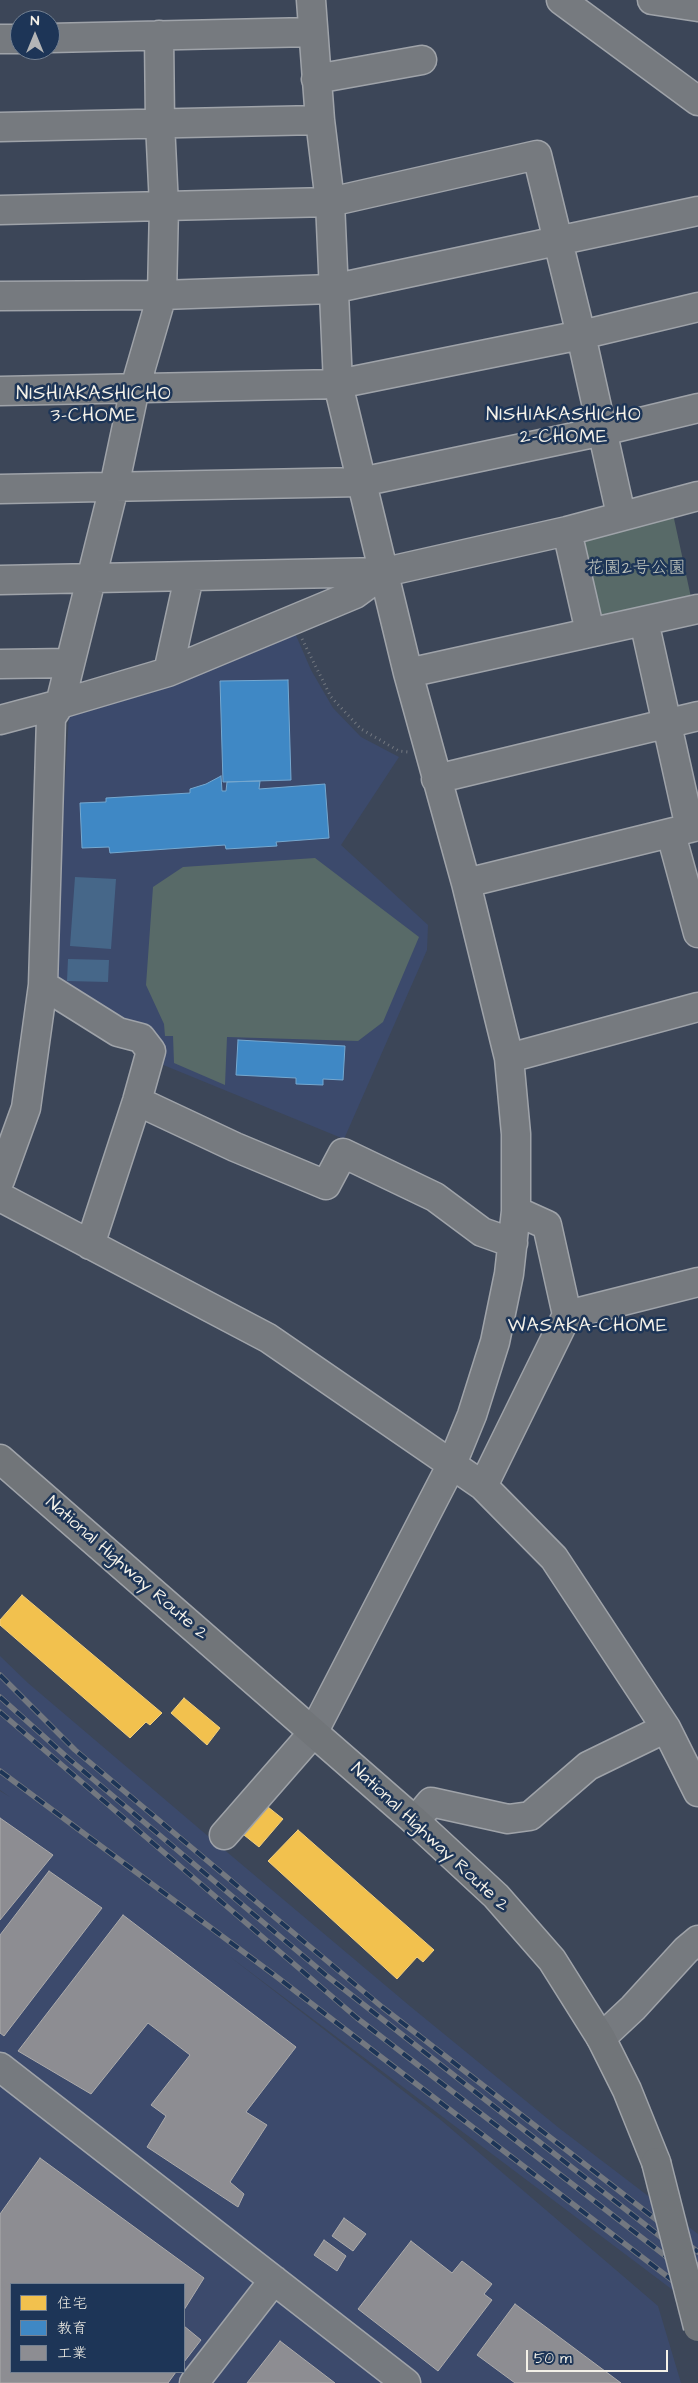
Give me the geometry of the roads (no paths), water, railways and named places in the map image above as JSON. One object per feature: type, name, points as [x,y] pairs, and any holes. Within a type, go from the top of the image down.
[{"type":"highway","name":"National Highway Route 2","points":[[0,1459],[415,1820],[496,1896],[552,1960],[601,2038],[627,2090],[656,2162],[698,2327]]},
{"type":"street","points":[[224,1835],[313,1733],[452,1464],[472,1415],[495,1342],[509,1274],[516,1211],[516,1134],[508,1058],[466,883],[408,673],[338,384],[332,289],[330,202],[316,79],[311,0]]},
{"type":"street","points":[[561,0],[588,8],[698,101]]},
{"type":"street","points":[[652,0],[698,7]]},
{"type":"street","points":[[60,38],[312,32]]},
{"type":"street","points":[[0,1180],[26,1108],[43,985],[51,718],[60,704],[114,487],[135,388],[162,295],[164,206],[160,124],[159,35]]},
{"type":"street","points":[[316,79],[422,60]]},
{"type":"street","points":[[0,127],[320,120]]},
{"type":"street","points":[[0,210],[330,202],[537,155],[581,335],[621,516]]},
{"type":"street","points":[[0,296],[162,295],[332,289],[698,211]]},
{"type":"street","points":[[0,391],[338,384],[581,335],[698,307]]},
{"type":"street","points":[[0,489],[361,482],[603,431],[698,408]]},
{"type":"street","points":[[0,580],[90,580],[385,572],[567,531],[698,496]]},
{"type":"street","points":[[567,531],[590,632]]},
{"type":"street","points":[[0,720],[168,672],[355,594],[385,572]]},
{"type":"street","points":[[168,672],[189,577]]},
{"type":"street","points":[[408,673],[698,609]]},
{"type":"street","points":[[644,621],[686,829],[698,933]]},
{"type":"street","points":[[0,664],[70,663]]},
{"type":"street","points":[[436,778],[698,716]]},
{"type":"street","points":[[466,883],[686,829]]},
{"type":"street","points":[[43,985],[118,1032],[141,1038],[151,1051],[138,1101],[90,1245]]},
{"type":"street","points":[[508,1058],[698,1007]]},
{"type":"street","points":[[138,1101],[235,1147],[326,1185],[342,1153],[435,1197],[482,1232],[513,1243]]},
{"type":"street","points":[[0,1197],[268,1338],[483,1486],[554,1558],[666,1728],[698,1792]]},
{"type":"street","points":[[483,1486],[567,1315],[547,1225],[516,1211]]},
{"type":"street","points":[[567,1315],[698,1282]]},
{"type":"street","points":[[415,1820],[431,1802],[508,1819],[530,1816],[588,1766],[666,1728]]},
{"type":"street","points":[[601,2038],[633,2008],[686,1950],[698,1940]]},
{"type":"street","points":[[0,2067],[406,2383]]},
{"type":"street","points":[[194,2383],[274,2280]]},
{"type":"railway","points":[[0,1675],[75,1750],[382,2007],[698,2252]]},
{"type":"railway","points":[[0,1697],[69,1759],[327,1976],[698,2266]]},
{"type":"railway","points":[[0,1712],[357,2018],[698,2281]]},
{"type":"railway","points":[[0,1771],[273,1974],[698,2300]]},
{"type":"district","name":"NISHIAKASHICHO 3-CHOME","points":[[94,406]]},
{"type":"district","name":"NISHIAKASHICHO 2-CHOME","points":[[564,427]]},
{"type":"district","name":"WASAKA-CHOME","points":[[588,1327]]},
{"type":"park label","name":"花園2号公園","points":[[636,569]]}]
